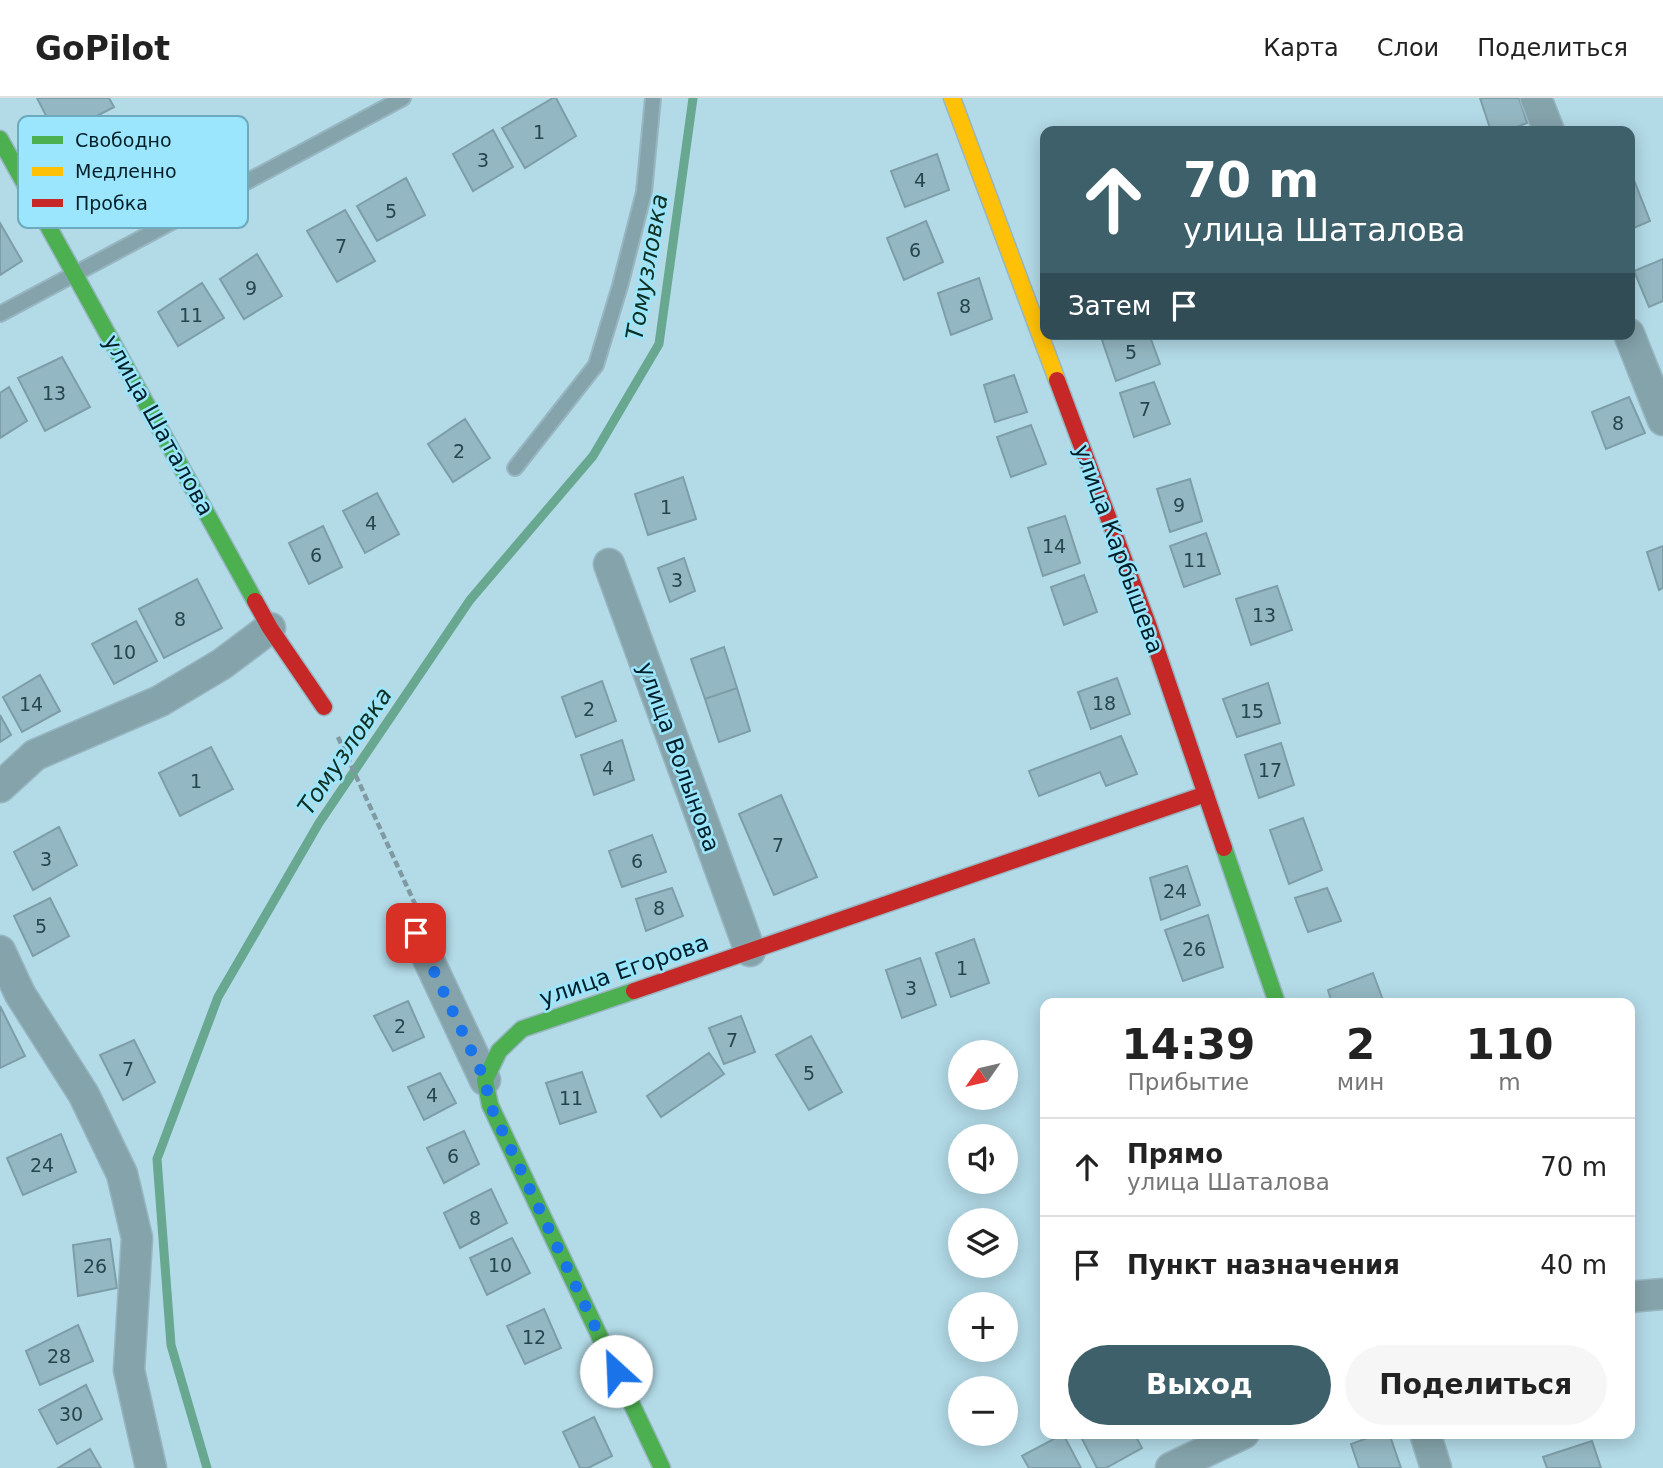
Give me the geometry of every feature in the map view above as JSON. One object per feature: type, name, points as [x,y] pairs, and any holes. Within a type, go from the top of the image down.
[{"type":"street","name":"улица Карбышева","points":[[952,98],[1040,334]]},
{"type":"street","points":[[1536,98],[1547,126]]},
{"type":"street","name":"улица Шаталова","points":[[0,139],[18,171]]},
{"type":"street","name":"улица Шаталова","points":[[50,228],[270,628],[324,707]]},
{"type":"street","name":"улица Карбышева","points":[[1042,340],[1148,624],[1275,998]]},
{"type":"street","points":[[1631,340],[1663,420]]},
{"type":"street","name":"улица Волынова","points":[[609,564],[750,951]]},
{"type":"street","points":[[0,787],[35,755],[160,701],[222,664],[270,628]]},
{"type":"street","name":"улица Егорова","points":[[485,1080],[499,1051],[522,1029],[1206,794]]},
{"type":"street","points":[[416,933],[485,1080],[490,1105],[662,1468]]},
{"type":"street","points":[[0,951],[20,994],[84,1095],[121,1174],[137,1238],[129,1370],[151,1468]]},
{"type":"street","points":[[1635,1296],[1663,1294]]},
{"type":"street","points":[[1171,1468],[1231,1439]]},
{"type":"street","points":[[1426,1439],[1436,1468]]},
{"type":"lane","points":[[248,180],[403,98]]},
{"type":"lane","points":[[515,468],[596,365],[644,192],[653,98]]},
{"type":"lane","points":[[0,314],[158,228]]},
{"type":"path","points":[[324,707],[379,826]]},
{"type":"building","points":[[37,98],[109,98],[114,107],[97,116],[46,116]]},
{"type":"building","points":[[556,98],[576,136],[525,168],[502,128]]},
{"type":"building","points":[[1480,98],[1519,98],[1527,123],[1519,126],[1489,126]]},
{"type":"building","points":[[493,130],[513,167],[473,191],[453,154]]},
{"type":"building","points":[[937,154],[949,190],[905,207],[891,171]]},
{"type":"building","points":[[406,178],[425,215],[377,241],[357,206]]},
{"type":"building","points":[[1635,183],[1650,221],[1635,227]]},
{"type":"building","points":[[345,210],[375,261],[337,282],[307,231]]},
{"type":"building","points":[[926,221],[943,262],[904,280],[887,238]]},
{"type":"building","points":[[0,223],[22,261],[0,275]]},
{"type":"building","points":[[257,254],[282,296],[244,319],[220,279]]},
{"type":"building","points":[[1663,259],[1663,301],[1649,307],[1635,271]]},
{"type":"building","points":[[979,278],[992,319],[951,335],[938,293]]},
{"type":"building","points":[[202,283],[224,318],[178,346],[158,312]]},
{"type":"building","points":[[1102,340],[1151,340],[1160,364],[1116,381]]},
{"type":"building","points":[[62,357],[90,407],[45,431],[18,378]]},
{"type":"building","points":[[1014,375],[1027,412],[995,422],[984,385]]},
{"type":"building","points":[[1154,382],[1170,424],[1134,437],[1120,393]]},
{"type":"building","points":[[9,387],[27,421],[0,438],[0,393]]},
{"type":"building","points":[[1629,397],[1645,433],[1606,449],[1592,412]]},
{"type":"building","points":[[465,419],[490,458],[453,482],[428,444]]},
{"type":"building","points":[[1031,425],[1046,464],[1011,477],[997,437]]},
{"type":"building","points":[[683,477],[696,519],[648,535],[635,494]]},
{"type":"building","points":[[1190,479],[1202,521],[1170,532],[1157,489]]},
{"type":"building","points":[[377,493],[399,534],[365,553],[343,511]]},
{"type":"building","points":[[1065,516],[1080,563],[1043,576],[1028,528]]},
{"type":"building","points":[[323,526],[342,567],[309,584],[289,543]]},
{"type":"building","points":[[1206,533],[1220,574],[1184,587],[1170,546]]},
{"type":"building","points":[[1663,546],[1663,588],[1659,590],[1647,552]]},
{"type":"building","points":[[684,558],[695,591],[670,602],[658,568]]},
{"type":"building","points":[[1084,575],[1097,612],[1064,625],[1051,587]]},
{"type":"building","points":[[197,579],[222,628],[164,658],[139,609]]},
{"type":"building","points":[[1277,586],[1292,630],[1251,645],[1236,599]]},
{"type":"building","points":[[136,621],[157,661],[114,684],[92,644]]},
{"type":"building","points":[[724,647],[737,688],[705,699],[691,659]]},
{"type":"building","points":[[40,675],[60,711],[22,732],[3,697]]},
{"type":"building","points":[[1117,678],[1130,714],[1091,729],[1078,692]]},
{"type":"building","points":[[602,681],[616,721],[576,737],[562,697]]},
{"type":"building","points":[[1268,683],[1280,723],[1237,737],[1223,699]]},
{"type":"building","points":[[737,688],[750,731],[719,742],[705,699]]},
{"type":"building","points":[[0,715],[11,735],[0,742]]},
{"type":"building","points":[[1121,736],[1137,774],[1106,786],[1100,772],[1039,796],[1029,771]]},
{"type":"building","points":[[622,740],[634,780],[594,795],[581,755]]},
{"type":"building","points":[[1281,743],[1294,785],[1259,798],[1245,755]]},
{"type":"building","points":[[211,747],[233,789],[180,816],[159,773]]},
{"type":"building","points":[[781,795],[817,877],[774,895],[739,814]]},
{"type":"building","points":[[1303,818],[1322,870],[1289,884],[1270,830]]},
{"type":"building","points":[[59,827],[77,865],[33,890],[14,852]]},
{"type":"building","points":[[652,835],[666,872],[622,887],[609,851]]},
{"type":"building","points":[[1187,866],[1200,905],[1161,920],[1150,878]]},
{"type":"building","points":[[672,888],[683,916],[646,931],[636,899]]},
{"type":"building","points":[[1327,888],[1341,921],[1308,932],[1295,898]]},
{"type":"building","points":[[50,898],[69,936],[33,956],[14,916]]},
{"type":"building","points":[[1208,915],[1223,967],[1183,981],[1165,930]]},
{"type":"building","points":[[974,939],[989,983],[951,997],[936,953]]},
{"type":"building","points":[[920,958],[936,1005],[902,1018],[886,970]]},
{"type":"building","points":[[1373,973],[1382,998],[1330,998],[1328,990]]},
{"type":"building","points":[[408,1001],[424,1037],[393,1051],[374,1016]]},
{"type":"building","points":[[0,1006],[25,1056],[0,1068]]},
{"type":"building","points":[[741,1016],[755,1052],[724,1064],[709,1028]]},
{"type":"building","points":[[811,1036],[842,1092],[809,1110],[776,1055]]},
{"type":"building","points":[[134,1040],[155,1082],[123,1100],[100,1055]]},
{"type":"building","points":[[709,1053],[724,1074],[661,1117],[647,1096]]},
{"type":"building","points":[[582,1072],[596,1112],[560,1124],[546,1083]]},
{"type":"building","points":[[440,1073],[456,1103],[424,1120],[408,1087]]},
{"type":"building","points":[[464,1131],[479,1164],[444,1183],[427,1148]]},
{"type":"building","points":[[61,1134],[76,1172],[23,1195],[7,1158]]},
{"type":"building","points":[[491,1189],[507,1223],[460,1248],[444,1213]]},
{"type":"building","points":[[512,1238],[530,1273],[487,1295],[470,1258]]},
{"type":"building","points":[[110,1239],[117,1288],[78,1296],[73,1245]]},
{"type":"building","points":[[544,1309],[561,1348],[525,1364],[507,1326]]},
{"type":"building","points":[[78,1325],[93,1361],[40,1385],[26,1351]]},
{"type":"building","points":[[86,1385],[102,1419],[57,1444],[39,1410]]},
{"type":"building","points":[[594,1417],[612,1456],[588,1468],[580,1468],[563,1432]]},
{"type":"building","points":[[1054,1439],[1066,1439],[1081,1468],[1029,1468],[1022,1456]]},
{"type":"building","points":[[1082,1439],[1137,1439],[1142,1448],[1106,1468],[1097,1468]]},
{"type":"building","points":[[1365,1439],[1391,1439],[1401,1468],[1359,1468],[1351,1444]]},
{"type":"building","points":[[1592,1441],[1601,1468],[1547,1468],[1543,1457]]},
{"type":"building","points":[[90,1449],[101,1468],[58,1468]]},
{"type":"waterway","name":"Томузловка","points":[[207,1468],[171,1345],[157,1159],[218,997],[319,823],[470,600],[593,456],[659,344],[693,98]]},
{"type":"traffic: fast","points":[[0,139],[18,172]]},
{"type":"traffic: fast","points":[[49,228],[255,601]]},
{"type":"traffic: fast","points":[[1224,848],[1275,998]]},
{"type":"traffic: fast","points":[[634,991],[522,1029],[499,1051],[485,1080],[490,1105],[662,1468]]},
{"type":"traffic: slow","points":[[952,98],[1040,334]]},
{"type":"traffic: slow","points":[[1042,340],[1057,380]]},
{"type":"traffic: jam","points":[[1057,380],[1148,624],[1224,848]]},
{"type":"traffic: jam","points":[[255,601],[270,628],[324,707]]},
{"type":"traffic: jam","points":[[634,991],[1206,794]]},
{"type":"route","points":[[416,933],[485,1080],[490,1105],[616,1371]]}]
